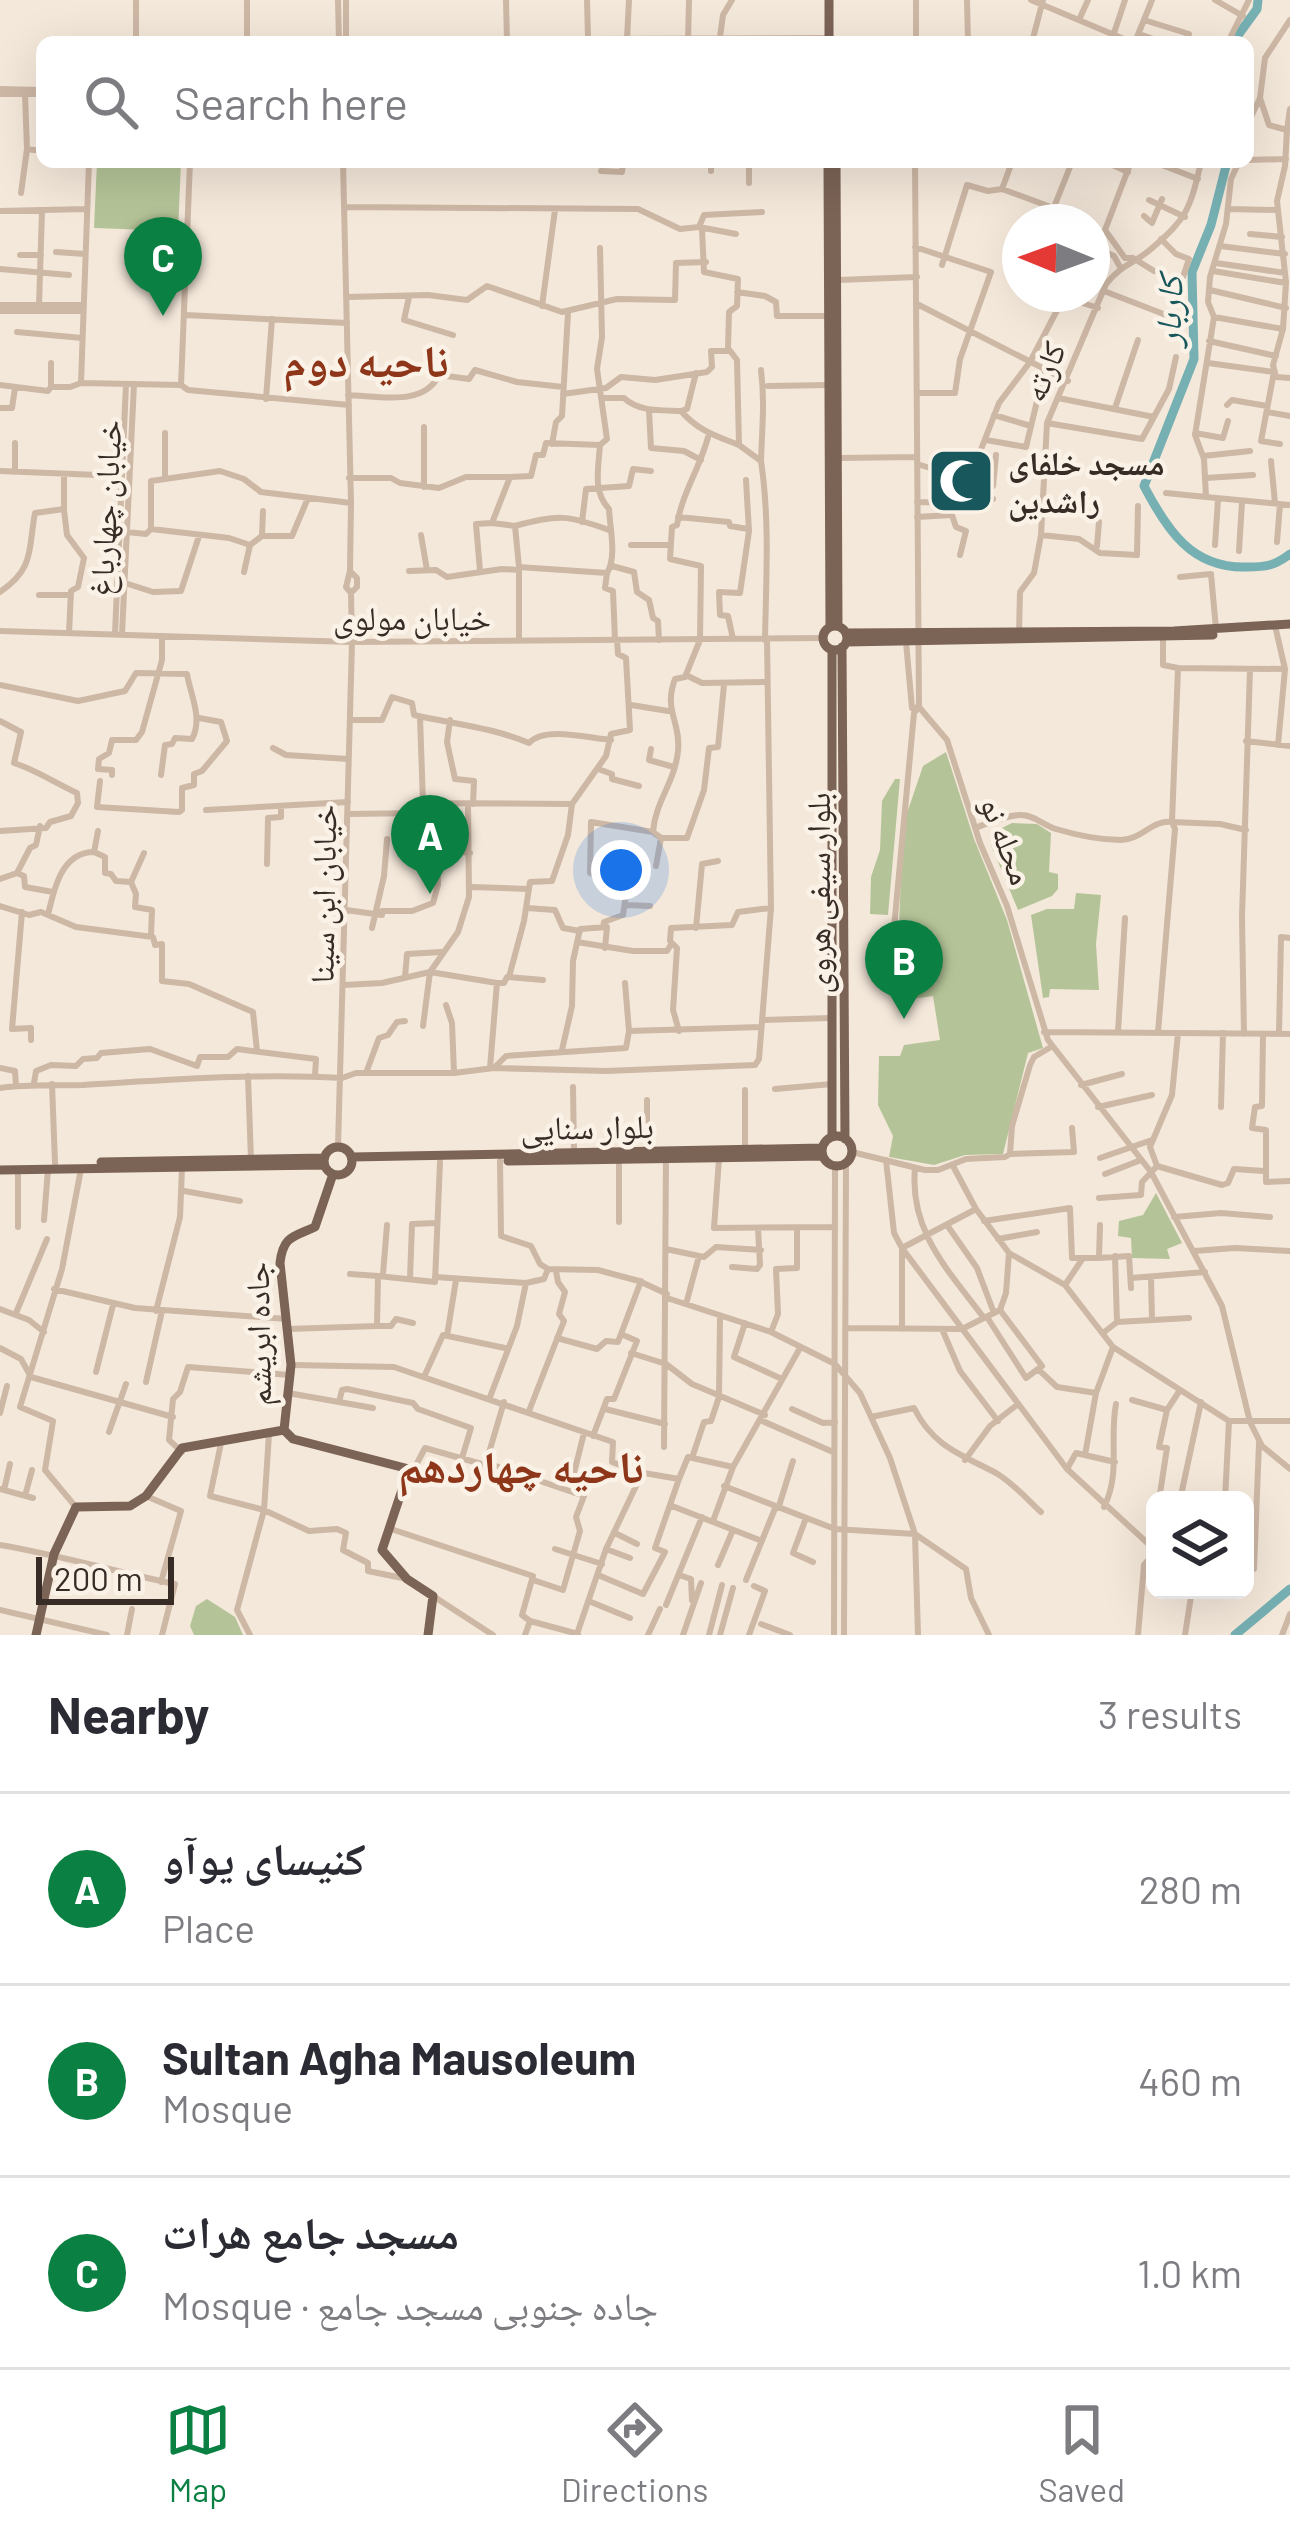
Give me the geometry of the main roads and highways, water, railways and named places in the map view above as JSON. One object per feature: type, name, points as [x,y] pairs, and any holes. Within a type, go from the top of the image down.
[{"type":"main road","points":[[831,36],[832,0]]},
{"type":"main road","name":"بلوار سیفی هروی","points":[[832,168],[833,459]]},
{"type":"main road","name":"بلوار سیفی هروی","points":[[833,280],[829,386],[839,638],[838,986],[845,1139]]},
{"type":"main road","points":[[823,638],[1019,637],[1290,627]]},
{"type":"main road","points":[[1019,637],[1163,639],[1290,627]]},
{"type":"main road","name":"بلوار سیفی هروی","points":[[832,1137],[832,1018],[838,986]]},
{"type":"main road","points":[[832,1137],[845,1139],[852,1152],[840,1165],[822,1152],[832,1137]]},
{"type":"main road","points":[[338,1147],[352,1160],[347,1172],[333,1174],[324,1161],[331,1148],[338,1147]]},
{"type":"main road","name":"بلوار سنایی","points":[[352,1160],[647,1152],[719,1159],[822,1152]]},
{"type":"main road","name":"بلوار سنایی","points":[[352,1160],[822,1152]]},
{"type":"main road","points":[[0,1167],[324,1161]]},
{"type":"main road","points":[[0,1167],[324,1161]]},
{"type":"main road","name":"جاده ابریشم","points":[[36,1635],[54,1554],[76,1508],[130,1506],[146,1496],[182,1448],[284,1430],[291,1370],[282,1246],[292,1235],[315,1227],[333,1174]]},
{"type":"main road","points":[[284,1430],[293,1439],[409,1469],[383,1555],[434,1597],[428,1635]]},
{"type":"waterway","name":"کاربار","points":[[1237,36],[1257,9],[1258,0]]},
{"type":"waterway","name":"کاربار","points":[[1225,168],[1211,225],[1192,272],[1194,359],[1144,486],[1183,544],[1211,561],[1259,567],[1290,554]]},
{"type":"waterway","name":"کاربار","points":[[1235,1635],[1290,1589]]},
{"type":"place","name":"مسجد جامع هرات","points":[[163,316]]},
{"type":"place","name":"مسجد خلفای راشدین","points":[[961,481]]},
{"type":"place","name":"کنیسای یوآو","points":[[430,894]]},
{"type":"place","name":"Sultan Agha Mausoleum","points":[[904,1019]]},
{"type":"district","name":"ناحیه دوم","points":[[366,359]]},
{"type":"district","name":"ناحیه چهاردهم","points":[[521,1465]]}]
